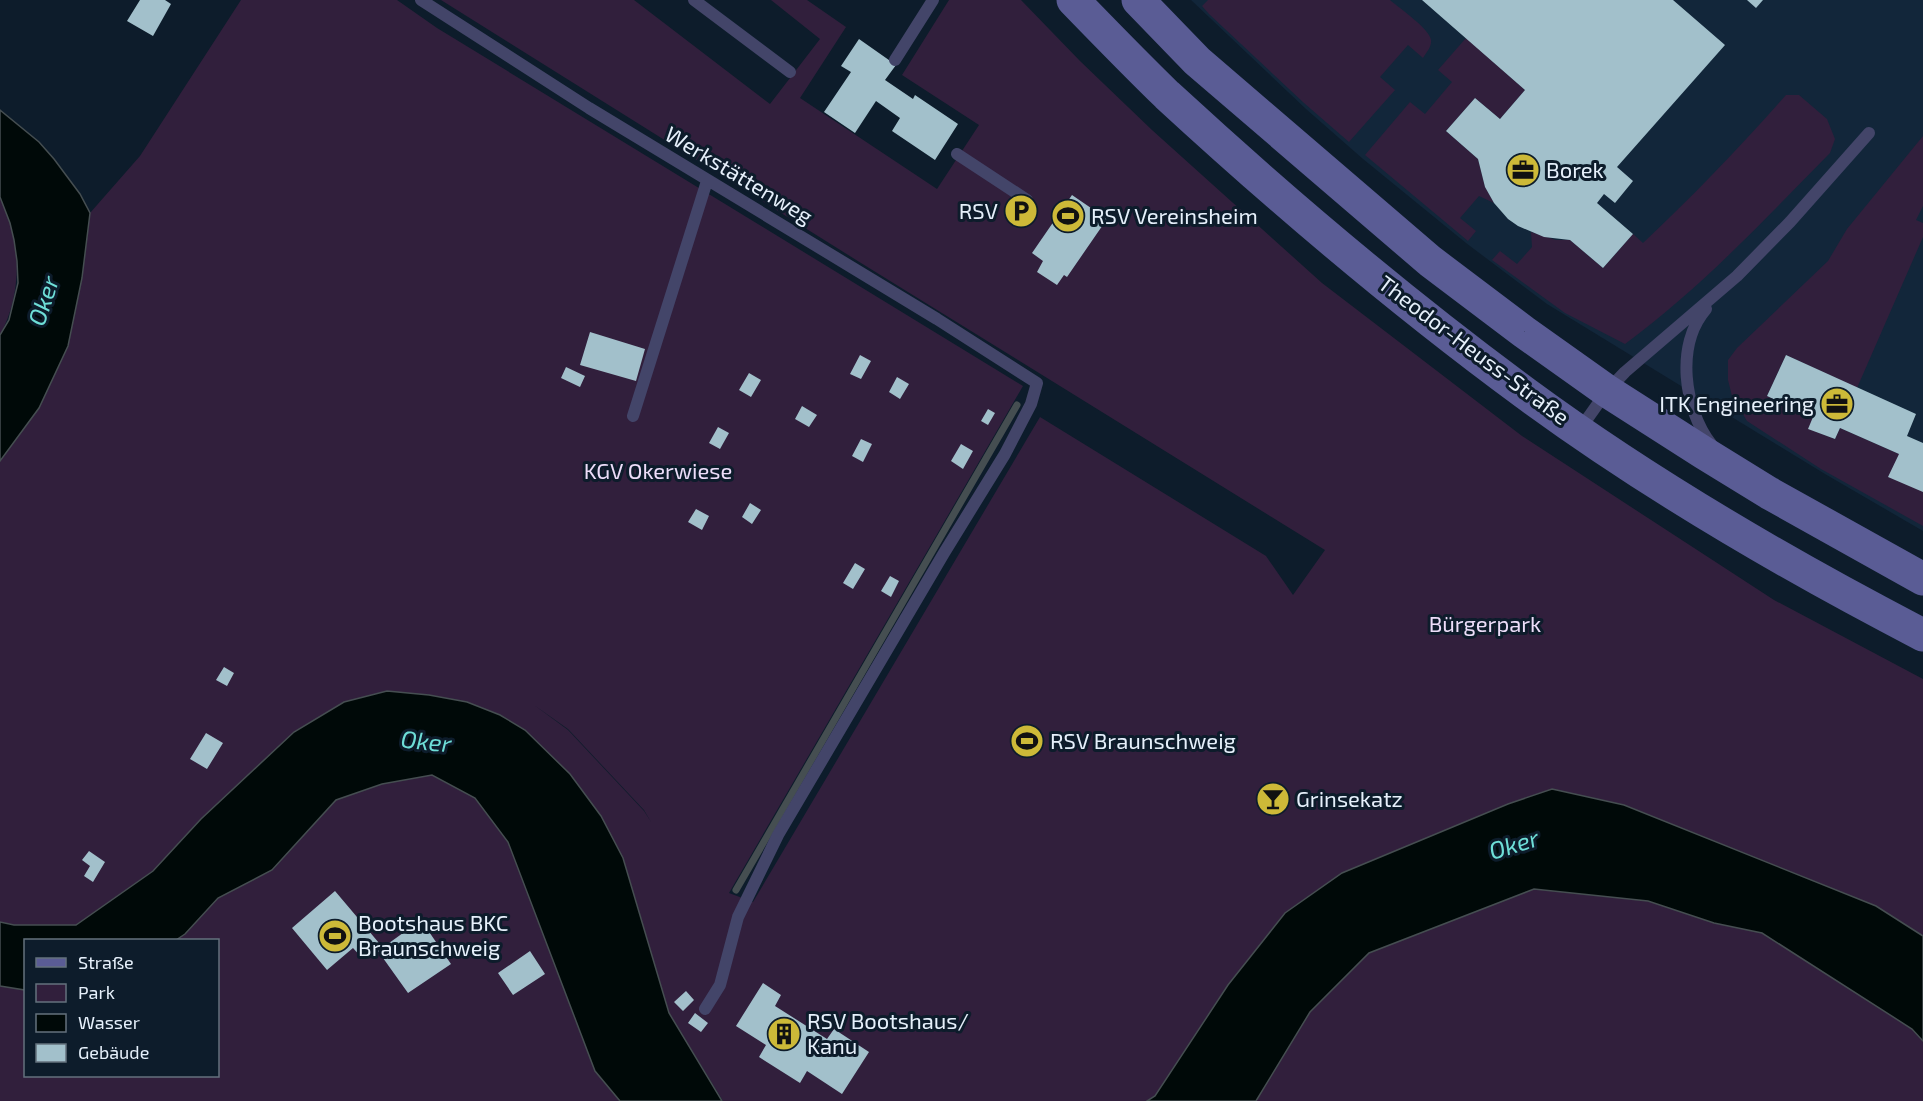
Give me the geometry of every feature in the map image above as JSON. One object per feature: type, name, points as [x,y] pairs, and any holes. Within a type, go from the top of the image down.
[{"type":"main road","name":"Theodor-Heuss-Straße","points":[[1073,0],[1167,94],[1319,229],[1527,395],[1689,503],[1762,547],[1923,635]]},
{"type":"main road","name":"Theodor-Heuss-Straße","points":[[1138,0],[1197,61],[1430,261],[1524,333],[1607,391],[1769,493],[1923,579]]},
{"type":"lane","name":"Werkstättenweg","points":[[421,0],[569,96],[938,319],[1037,383],[1031,404],[1005,454],[778,835],[738,916],[720,985],[705,1009]]},
{"type":"lane","points":[[694,0],[790,72]]},
{"type":"lane","points":[[895,60],[933,0]]},
{"type":"lane","points":[[1769,493],[1716,452],[1701,432],[1689,389],[1687,354],[1693,330],[1699,317],[1790,222],[1869,133]]},
{"type":"lane","points":[[957,154],[1027,200]]},
{"type":"lane","points":[[633,416],[707,180]]},
{"type":"lane","points":[[1579,429],[1607,391],[1631,367],[1737,276]]},
{"type":"shaded area","points":[[1191,0],[1923,0],[1923,531],[1825,474],[1547,304],[1466,243],[1363,159],[1306,109]]},
{"type":"green space","points":[[241,0],[397,0],[437,28],[1023,386],[729,893],[753,902],[1040,417],[1266,556],[1293,595],[1325,550],[441,0],[634,0],[770,104],[820,39],[771,0],[807,0],[846,27],[800,98],[937,189],[979,125],[902,75],[949,0],[1021,0],[1152,130],[1322,283],[1522,436],[1774,600],[1923,679],[1923,936],[1876,906],[1624,805],[1552,789],[1508,804],[1342,873],[1285,913],[1228,985],[1155,1097],[1147,1101],[723,1101],[669,1013],[623,858],[601,816],[500,715],[467,702],[429,695],[201,819],[153,871],[76,925],[14,925],[0,922],[0,461],[39,408],[68,346],[82,278],[90,213],[140,156]],"holes":[[[534,705],[568,729],[644,810],[651,822],[644,811],[568,730]]]},
{"type":"green space","points":[[1208,0],[1390,0],[1425,30],[1431,40],[1431,45],[1423,58],[1408,45],[1380,77],[1395,90],[1349,142],[1209,14],[1202,6]]},
{"type":"green space","points":[[1466,38],[1525,90],[1500,119],[1475,98],[1446,131],[1478,159],[1485,187],[1494,203],[1479,196],[1460,218],[1476,231],[1468,241],[1365,155],[1410,102],[1425,114],[1452,82],[1438,70]]},
{"type":"green space","points":[[1786,95],[1799,95],[1827,119],[1835,139],[1830,153],[1706,277],[1625,344],[1565,313],[1492,260],[1500,251],[1517,264],[1532,247],[1531,232],[1556,240],[1570,240],[1603,268],[1633,234],[1643,243],[1752,133]]},
{"type":"green space","points":[[1923,136],[1923,206],[1916,220],[1923,223],[1923,237],[1857,388],[1786,355],[1767,396],[1813,417],[1809,429],[1835,439],[1840,428],[1899,454],[1923,492],[1923,526],[1821,469],[1747,421],[1732,396],[1728,380],[1728,360],[1737,348],[1828,261],[1847,229]]},
{"type":"green space","points":[[0,197],[13,230],[17,266],[13,303],[0,335]]},
{"type":"green space","points":[[431,775],[475,798],[508,842],[595,1070],[620,1101],[0,1101],[0,986],[24,990],[24,1077],[219,1077],[219,939],[178,939],[185,934],[218,898],[272,870],[336,800],[382,784]]},
{"type":"green space","points":[[1534,889],[1648,901],[1714,923],[1762,933],[1912,1029],[1923,1041],[1923,1101],[1256,1101],[1310,1012],[1369,953]]},
{"type":"water","name":"Oker","points":[[0,110],[39,142],[54,159],[80,194],[90,213],[82,278],[68,346],[39,408],[0,461],[0,335],[9,320],[18,283],[14,240],[0,197]]},
{"type":"water","name":"Oker","points":[[387,691],[467,702],[500,715],[525,730],[570,774],[601,816],[623,858],[669,1013],[722,1101],[620,1101],[595,1071],[508,842],[475,798],[432,775],[382,784],[336,800],[272,870],[218,898],[185,934],[178,939],[24,939],[24,990],[0,986],[0,922],[14,925],[76,925],[153,871],[201,819],[294,732],[344,702]]},
{"type":"water","name":"Oker","points":[[1552,789],[1624,805],[1876,906],[1923,936],[1923,1041],[1912,1029],[1762,933],[1714,923],[1648,901],[1534,889],[1369,953],[1310,1012],[1256,1101],[1147,1101],[1155,1096],[1228,985],[1285,913],[1342,873],[1508,804]]},
{"type":"building","points":[[140,0],[165,0],[171,4],[153,36],[127,21]]},
{"type":"building","points":[[1422,0],[1673,0],[1725,45],[1617,167],[1633,181],[1615,203],[1604,194],[1597,203],[1633,234],[1603,268],[1570,240],[1544,237],[1518,226],[1508,219],[1494,203],[1485,187],[1478,159],[1446,131],[1475,98],[1500,119],[1525,90]]},
{"type":"building","points":[[1747,0],[1763,0],[1756,8]]},
{"type":"building","points":[[859,39],[896,65],[885,80],[913,99],[915,95],[958,124],[935,160],[892,131],[900,118],[876,101],[855,133],[824,112],[851,72],[841,66]]},
{"type":"building","points":[[1072,195],[1107,219],[1067,277],[1064,275],[1057,285],[1037,272],[1043,261],[1032,253]]},
{"type":"building","points":[[590,332],[645,349],[636,381],[580,365]]},
{"type":"building","points":[[860,355],[871,361],[861,379],[850,374]]},
{"type":"building","points":[[1786,355],[1916,414],[1907,436],[1923,443],[1923,492],[1888,477],[1899,454],[1840,428],[1835,439],[1808,429],[1813,417],[1767,396]]},
{"type":"building","points":[[566,367],[585,376],[580,387],[561,378]]},
{"type":"building","points":[[749,373],[761,380],[751,397],[739,390]]},
{"type":"building","points":[[897,377],[909,384],[900,399],[889,392]]},
{"type":"building","points":[[802,406],[817,415],[809,427],[795,419]]},
{"type":"building","points":[[988,409],[995,413],[988,425],[981,421]]},
{"type":"building","points":[[718,427],[729,433],[720,449],[709,443]]},
{"type":"building","points":[[861,439],[872,444],[863,462],[852,456]]},
{"type":"building","points":[[961,444],[973,451],[963,469],[951,461]]},
{"type":"building","points":[[750,503],[761,510],[752,524],[742,517]]},
{"type":"building","points":[[696,509],[709,516],[702,530],[688,522]]},
{"type":"building","points":[[855,563],[865,569],[853,589],[843,583]]},
{"type":"building","points":[[890,576],[899,581],[891,597],[881,591]]},
{"type":"building","points":[[224,667],[234,673],[227,686],[216,680]]},
{"type":"building","points":[[206,733],[223,743],[207,769],[190,759]]},
{"type":"building","points":[[89,851],[105,862],[93,882],[84,876],[90,866],[82,860]]},
{"type":"building","name":"Bootshaus BKC Braunschweig","points":[[335,891],[379,943],[362,958],[353,948],[327,970],[292,928]]},
{"type":"building","points":[[421,920],[451,964],[408,993],[378,951]]},
{"type":"building","points":[[530,951],[545,974],[513,995],[498,973]]},
{"type":"building","name":"RSV Bootshaus/ Kanu","points":[[763,983],[781,995],[775,1006],[827,1039],[834,1029],[869,1052],[842,1094],[807,1071],[800,1083],[759,1057],[766,1045],[736,1026]]},
{"type":"building","points":[[686,991],[694,1000],[683,1011],[674,1002]]},
{"type":"building","points":[[695,1013],[708,1023],[701,1032],[688,1023]]},
{"type":"waterway","points":[[736,890],[1017,405]]},
{"type":"place","name":"Borek","points":[[1523,170]]},
{"type":"place","name":"RSV","points":[[1021,211]]},
{"type":"place","name":"RSV Vereinsheim","points":[[1068,216]]},
{"type":"place","name":"ITK Engineering","points":[[1837,404]]},
{"type":"place","name":"RSV Braunschweig","points":[[1027,741]]},
{"type":"place","name":"Grinsekatz","points":[[1273,799]]},
{"type":"place","name":"Bootshaus BKC Braunschweig","points":[[335,936]]},
{"type":"place","name":"RSV Bootshaus/ Kanu","points":[[784,1034]]},
{"type":"park label","name":"KGV Okerwiese","points":[[658,471]]},
{"type":"park label","name":"Bürgerpark","points":[[1485,624]]}]
